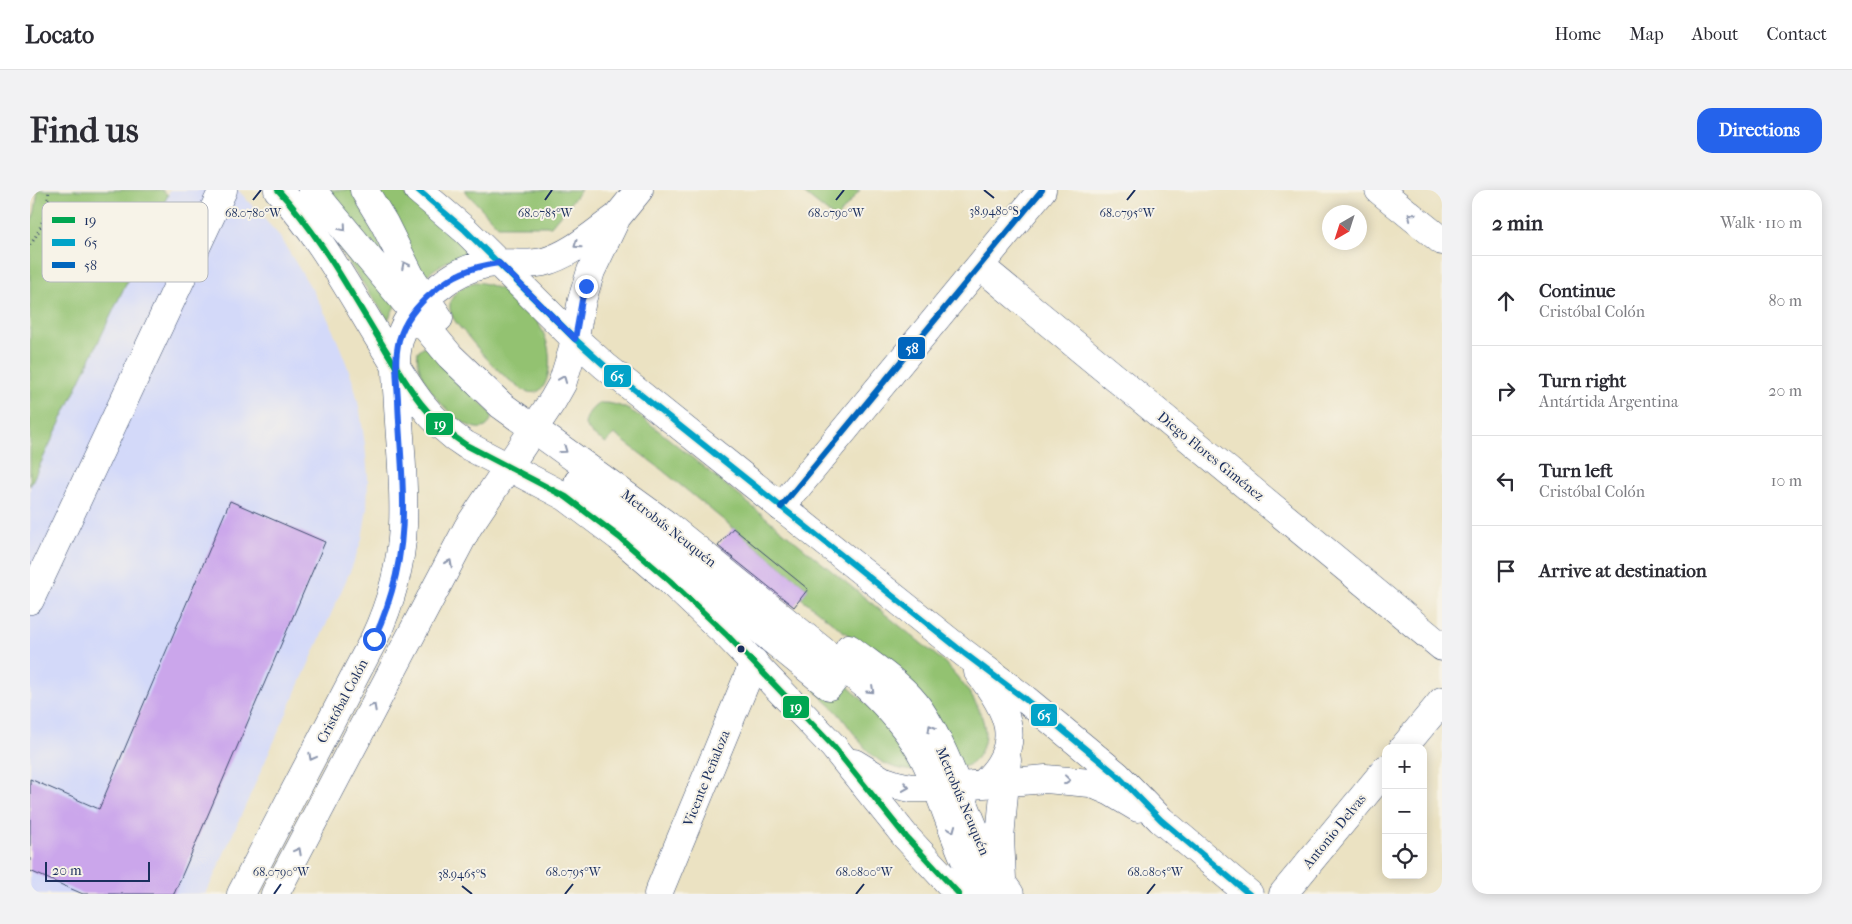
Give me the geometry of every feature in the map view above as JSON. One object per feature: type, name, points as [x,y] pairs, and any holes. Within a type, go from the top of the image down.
[{"type":"main road","points":[[208,222],[223,190]]},
{"type":"main road","points":[[278,190],[310,230],[425,410],[450,435],[566,498],[620,537],[670,581],[754,662],[833,746],[906,837],[959,894]]},
{"type":"main road","name":"Metrobús Neuquén","points":[[312,190],[419,305],[450,356],[484,390],[539,422],[864,684],[900,719],[924,759],[946,787],[964,858],[999,890]]},
{"type":"main road","name":"Metrobús Neuquén","points":[[364,190],[373,203],[411,277],[419,305]]},
{"type":"main road","points":[[418,190],[465,230],[575,339],[781,507],[964,653],[1025,699],[1117,775],[1161,820],[1249,894]]},
{"type":"main road","name":"Cristóbal Colón","points":[[241,894],[374,639],[390,600],[396,578],[403,519],[396,366],[400,338],[419,305],[452,277],[466,270],[484,265],[499,263],[531,264],[567,252],[617,216],[639,190]]},
{"type":"main road","points":[[781,507],[1042,190]]},
{"type":"main road","points":[[1380,190],[1442,241]]},
{"type":"main road","name":"Cristóbal Colón","points":[[280,892],[454,553],[485,501],[539,422],[562,384],[572,352],[586,286],[617,216]]},
{"type":"main road","name":"Diego Flores Giménez","points":[[980,266],[1442,647]]},
{"type":"main road","points":[[30,600],[180,282]]},
{"type":"main road","points":[[578,482],[656,531],[837,676],[829,686],[578,482]]},
{"type":"main road","points":[[485,501],[513,489],[529,488],[545,490],[566,498]]},
{"type":"main road","points":[[964,653],[1002,707],[1009,733],[1005,758],[999,767],[995,782]]},
{"type":"main road","name":"Vicente Peñaloza","points":[[658,894],[754,662]]},
{"type":"main road","points":[[1406,744],[1442,701]]},
{"type":"main road","points":[[833,746],[860,768],[882,780],[911,788],[1046,779],[1090,783],[1111,792],[1136,807],[1190,845]]},
{"type":"main road","name":"Antonio Delvas","points":[[1283,894],[1382,774]]},
{"type":"main road","name":"Metrobús Neuquén","points":[[995,782],[1000,853],[999,890]]},
{"type":"main road","points":[[255,866],[280,892]]},
{"type":"path","points":[[30,246],[42,222]]},
{"type":"shaded area","points":[[170,190],[238,190],[278,234],[313,291],[330,323],[343,355],[353,381],[360,411],[368,477],[367,509],[362,539],[352,567],[206,894],[30,894],[30,486],[126,282],[208,282],[208,202],[164,202]]},
{"type":"green space","points":[[38,190],[162,190],[168,195],[165,202],[42,202],[42,282],[127,282],[30,486],[30,226],[35,211]]},
{"type":"green space","points":[[325,190],[352,190],[395,275]]},
{"type":"green space","points":[[373,190],[400,190],[474,252],[454,258],[424,277]]},
{"type":"green space","points":[[464,190],[581,190],[551,226],[498,226]]},
{"type":"green space","points":[[800,190],[860,190],[836,219]]},
{"type":"green space","points":[[316,214],[397,302],[388,320]]},
{"type":"green space","points":[[476,282],[488,284],[510,295],[520,302],[537,321],[549,351],[549,371],[543,387],[537,392],[530,392],[520,388],[497,370],[454,319],[450,307],[453,297],[461,288]]},
{"type":"green space","points":[[424,346],[492,414],[487,426],[477,428],[465,423],[451,413],[437,399],[426,382],[419,366],[418,351]]},
{"type":"green space","points":[[600,403],[620,406],[632,411],[648,422],[943,661],[960,680],[976,703],[985,728],[984,741],[980,753],[975,760],[962,767],[908,682],[801,598],[808,589],[657,466],[614,434],[606,443],[592,434],[585,425],[586,418],[594,407]]},
{"type":"green space","points":[[837,676],[888,724],[917,771],[888,765],[869,752],[837,712],[815,690]]},
{"type":"building","points":[[230,501],[325,542],[174,894],[83,894],[30,871],[30,779],[99,809]]},
{"type":"building","points":[[733,528],[808,589],[794,607],[718,546]]},
{"type":"transit line","name":"19","points":[[278,190],[322,246],[410,388],[440,425],[466,445],[566,497],[619,537],[670,581],[726,634],[833,746],[906,837],[959,894]]},
{"type":"transit line","name":"65","points":[[418,190],[465,230],[575,339],[605,366],[964,653],[1025,699],[1117,775],[1161,820],[1249,894]]},
{"type":"transit line","name":"58","points":[[781,507],[1042,190]]},
{"type":"route","points":[[374,639],[390,600],[400,553],[403,502],[396,366],[400,338],[412,312],[425,298],[452,277],[466,270],[499,263],[575,339],[586,286]]}]
